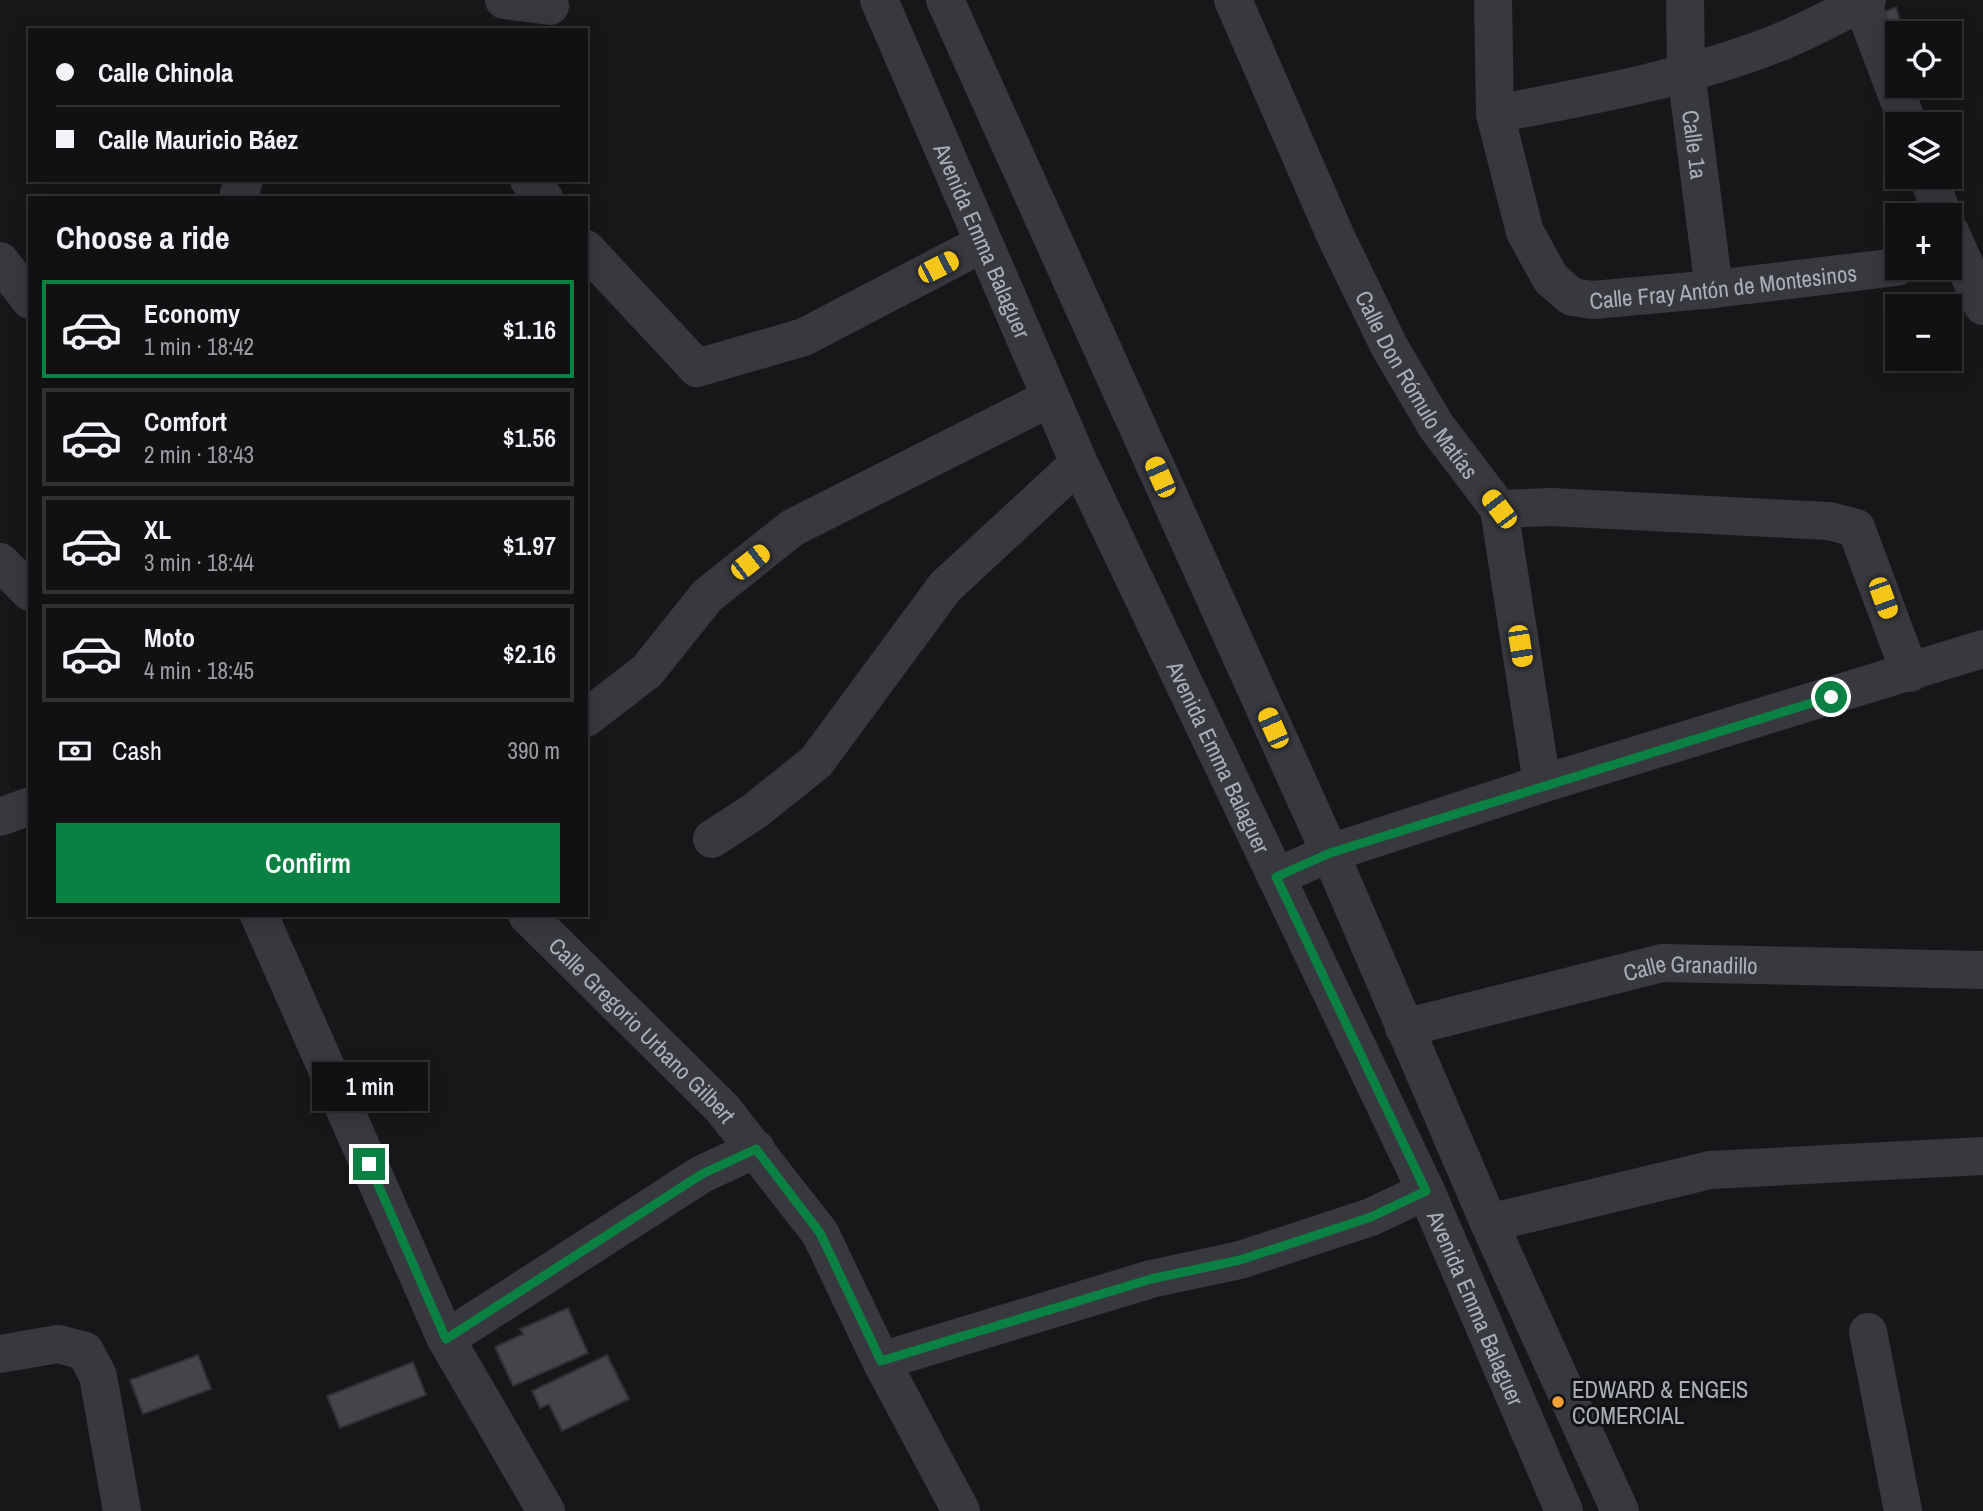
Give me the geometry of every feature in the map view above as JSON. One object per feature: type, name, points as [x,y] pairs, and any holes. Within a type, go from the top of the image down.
[{"type":"street","points":[[505,0],[550,6]]},
{"type":"street","name":"Avenida Emma Balaguer","points":[[879,0],[982,244],[1079,463],[1426,1191],[1564,1511]]},
{"type":"street","name":"Avenida Emma Balaguer","points":[[945,0],[1330,853],[1489,1223],[1620,1511]]},
{"type":"street","name":"Calle Don Rómulo Matías","points":[[1233,0],[1336,237],[1389,346],[1430,416],[1499,509],[1542,785]]},
{"type":"street","name":"Calle Fray Antón de Montesinos","points":[[1493,0],[1496,114],[1525,232],[1551,279],[1572,297],[1593,300],[1714,289],[1885,268]]},
{"type":"street","name":"Calle 1a","points":[[1685,0],[1686,72],[1714,289]]},
{"type":"street","points":[[1496,114],[1619,91],[1686,72],[1776,44],[1863,1],[1904,112]]},
{"type":"street","points":[[531,182],[542,196]]},
{"type":"street","points":[[588,252],[696,368],[804,337],[982,244]]},
{"type":"street","points":[[1962,252],[1983,306]]},
{"type":"street","points":[[0,261],[28,297]]},
{"type":"street","points":[[588,716],[647,671],[707,596],[792,528],[1050,398]]},
{"type":"street","points":[[712,839],[756,810],[816,762],[945,587],[1079,463]]},
{"type":"street","points":[[1499,509],[1552,507],[1760,517],[1829,521],[1856,527],[1910,673]]},
{"type":"street","points":[[0,562],[28,590]]},
{"type":"street","points":[[1276,877],[1330,853],[1983,649]]},
{"type":"street","points":[[0,817],[28,807]]},
{"type":"street","points":[[260,917],[446,1339],[546,1511]]},
{"type":"street","name":"Calle Gregorio Urbano Gilbert","points":[[529,917],[722,1108],[820,1233],[881,1361],[961,1511]]},
{"type":"street","name":"Calle Granadillo","points":[[1404,1028],[1662,963],[1983,970]]},
{"type":"street","points":[[446,1339],[702,1174],[756,1149]]},
{"type":"street","points":[[1489,1223],[1710,1170],[1983,1156]]},
{"type":"street","points":[[881,1361],[1151,1279],[1240,1260],[1371,1217],[1426,1191]]},
{"type":"street","points":[[1868,1332],[1903,1511]]},
{"type":"street","points":[[0,1354],[58,1344],[85,1351],[98,1376],[122,1511]]},
{"type":"building","points":[[1896,7],[1900,20],[1887,21],[1884,12]]},
{"type":"building","points":[[568,1308],[588,1353],[513,1386],[495,1347],[523,1334],[520,1329]]},
{"type":"building","points":[[198,1355],[211,1389],[143,1414],[130,1380]]},
{"type":"building","points":[[607,1355],[629,1399],[562,1431],[549,1404],[540,1408],[532,1391]]},
{"type":"building","points":[[413,1362],[426,1395],[340,1428],[327,1396]]},
{"type":"place","name":"EDWARD & ENGElS COMERCIAL","points":[[1558,1402]]},
{"type":"route","points":[[369,1164],[446,1339],[702,1174],[756,1149],[820,1233],[881,1361],[1151,1279],[1240,1260],[1371,1217],[1426,1191],[1276,877],[1330,853],[1831,697]]}]
